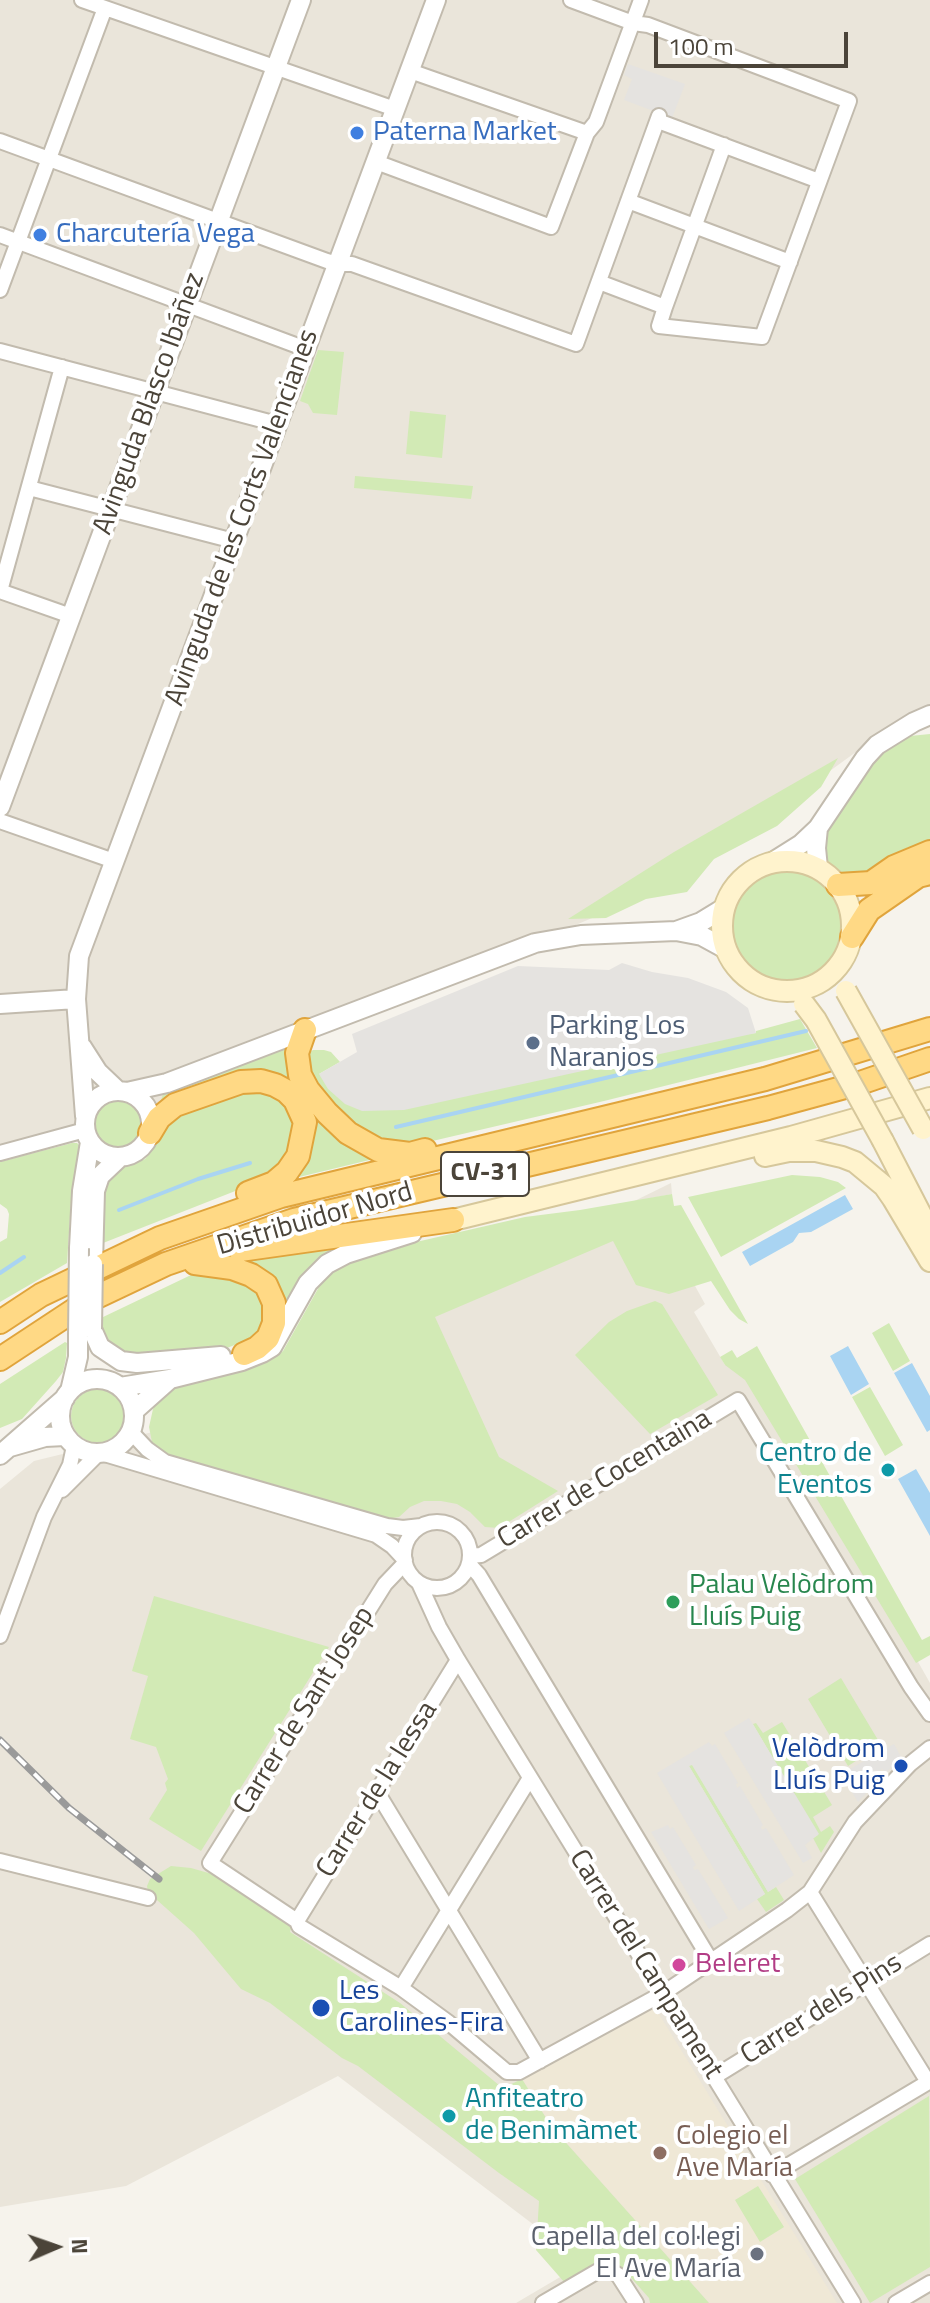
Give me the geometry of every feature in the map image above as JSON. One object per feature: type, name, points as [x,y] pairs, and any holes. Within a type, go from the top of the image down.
[{"type":"highway","points":[[838,885],[871,883],[894,867],[930,852]]},
{"type":"highway","points":[[852,937],[869,910],[918,876],[930,873]]},
{"type":"highway","points":[[846,1055],[930,1020]]},
{"type":"highway","name":"Distribuïdor Nord","points":[[0,1322],[41,1295],[160,1238],[281,1196],[765,1079],[930,1029]]},
{"type":"highway","points":[[305,1030],[297,1062],[308,1090],[348,1133],[378,1150],[410,1154],[479,1138],[509,1140]]},
{"type":"highway","name":"Distribuïdor Nord","points":[[0,1359],[88,1301],[166,1264],[294,1220],[768,1108],[860,1083],[930,1059]]},
{"type":"highway","points":[[117,1258],[158,1228],[274,1183],[287,1172],[298,1156],[305,1122],[295,1100],[286,1091],[261,1081],[241,1082],[175,1105],[159,1118],[150,1133]]},
{"type":"highway","points":[[54,1325],[94,1314],[195,1263],[244,1249],[453,1220]]},
{"type":"highway","points":[[195,1263],[232,1268],[266,1285],[274,1303],[274,1323],[268,1338],[244,1354]]},
{"type":"main road","points":[[797,998],[840,966],[852,937],[851,909],[838,885],[818,868],[797,861],[774,861],[742,878],[724,908],[721,928],[724,948],[739,972],[762,987],[797,998],[816,1020],[930,1232]]},
{"type":"main road","points":[[840,966],[846,991],[927,1135]]},
{"type":"main road","points":[[453,1220],[670,1168],[930,1098]]},
{"type":"main road","points":[[670,1168],[726,1164],[789,1151],[816,1151],[842,1157],[855,1162],[884,1186],[930,1261]]},
{"type":"street","points":[[82,0],[395,109]]},
{"type":"street","name":"Avinguda Blasco Ibáñez","points":[[0,807],[301,0]]},
{"type":"street","name":"Avinguda de les Corts Valencianes","points":[[86,1245],[82,1191],[87,1130],[76,999],[79,956],[436,0]]},
{"type":"street","points":[[571,0],[633,23],[648,25],[849,101],[762,337],[659,326],[724,145]]},
{"type":"street","points":[[376,162],[551,227],[587,133],[596,122],[641,0]]},
{"type":"street","points":[[0,290],[110,10]]},
{"type":"street","points":[[410,71],[587,133]]},
{"type":"street","points":[[0,141],[338,264],[352,264],[576,344],[659,118],[819,181]]},
{"type":"street","points":[[628,201],[790,262]]},
{"type":"street","points":[[0,235],[306,349]]},
{"type":"street","points":[[599,282],[665,307]]},
{"type":"street","points":[[0,351],[277,424]]},
{"type":"street","points":[[62,367],[0,591],[71,616]]},
{"type":"street","points":[[29,488],[234,541]]},
{"type":"street","points":[[774,861],[801,844],[818,828],[877,745],[930,715]]},
{"type":"street","points":[[0,821],[114,861]]},
{"type":"street","points":[[818,828],[818,868]]},
{"type":"street","points":[[676,931],[701,922],[724,908]]},
{"type":"street","points":[[122,1091],[136,1096],[151,1118],[146,1143],[129,1156],[119,1158],[97,1151],[87,1130],[90,1106],[97,1098],[107,1093],[167,1083],[535,943],[581,935],[676,931],[702,936],[724,948]]},
{"type":"street","points":[[0,1004],[76,999]]},
{"type":"street","name":"Avinguda de les Corts Valencianes","points":[[79,1041],[98,1072],[122,1091]]},
{"type":"street","points":[[148,1110],[167,1083]]},
{"type":"street","points":[[0,1153],[87,1130]]},
{"type":"street","points":[[56,1496],[100,1453],[116,1448],[131,1432],[134,1411],[131,1402],[97,1368],[85,1332],[86,1245],[95,1191],[100,1176],[119,1158]]},
{"type":"street","points":[[4,1452],[86,1381],[113,1384],[170,1379],[262,1353],[272,1347],[308,1283],[327,1264],[346,1254],[453,1220]]},
{"type":"street","points":[[0,1636],[44,1517],[70,1465],[70,1441],[60,1417],[85,1332],[93,1264],[86,1245]]},
{"type":"street","points":[[85,1332],[121,1361],[137,1363],[244,1354]]},
{"type":"street","points":[[219,1366],[244,1354]]},
{"type":"street","points":[[134,1411],[170,1379]]},
{"type":"street","name":"Carrer de Cocentaina","points":[[470,1560],[738,1400],[930,1714]]},
{"type":"street","points":[[131,1432],[165,1462],[387,1526],[403,1528],[441,1522],[460,1530],[466,1539],[470,1560],[711,1961]]},
{"type":"street","points":[[4,1452],[45,1437],[70,1441],[83,1451],[100,1453],[376,1535],[392,1546],[411,1575],[429,1588],[441,1588],[461,1579],[470,1560]]},
{"type":"street","points":[[405,1562],[406,1543],[421,1526]]},
{"type":"street","name":"Carrer de Sant Josep","points":[[297,1921],[210,1863],[385,1584],[405,1562]]},
{"type":"street","name":"Carrer del Campament","points":[[419,1583],[458,1660],[853,2303]]},
{"type":"street","points":[[439,1627],[441,1588]]},
{"type":"street","name":"Carrer de la Iessa","points":[[297,1921],[458,1660]]},
{"type":"street","points":[[297,1921],[299,1926],[401,1988],[507,2072],[519,2072],[662,1994],[810,1892],[855,1822],[910,1764],[930,1748]]},
{"type":"street","points":[[910,1764],[930,1756]]},
{"type":"street","points":[[401,1988],[530,1778]]},
{"type":"street","points":[[377,1792],[540,2061]]},
{"type":"street","points":[[0,1861],[148,1898]]},
{"type":"street","points":[[772,2175],[929,2082],[810,1892]]},
{"type":"street","name":"Carrer dels Pins","points":[[714,2077],[930,1944]]},
{"type":"street","points":[[543,2303],[598,2271],[613,2270],[636,2303]]},
{"type":"street","points":[[896,2303],[930,2283]]},
{"type":"shaded area","points":[[0,0],[930,0],[930,710],[871,741],[679,881],[0,1170]]},
{"type":"shaded area","points":[[628,64],[685,84],[672,118],[624,100],[632,79],[624,75]]},
{"type":"shaded area","name":"Parking Los Naranjos","points":[[622,963],[688,978],[726,992],[748,1008],[756,1033],[404,1110],[362,1111],[345,1104],[328,1089],[319,1074],[357,1052],[352,1034],[518,966],[609,970]]},
{"type":"shaded area","points":[[671,1183],[672,1194],[647,1199],[705,1304],[694,1312],[725,1365],[744,1354],[930,1683],[930,2303],[516,2303],[584,2263],[338,2076],[126,2186],[0,2207],[0,1489],[34,1461],[345,1385],[486,1274]]},
{"type":"shaded area","points":[[749,1718],[819,1834],[805,1845],[812,1858],[803,1863],[724,1733]]},
{"type":"shaded area","points":[[709,1742],[712,1746],[715,1744],[738,1783],[737,1788],[740,1786],[763,1825],[762,1830],[766,1828],[794,1875],[768,1892],[692,1765],[689,1766],[765,1894],[739,1911],[657,1773]]},
{"type":"shaded area","points":[[894,1744],[901,1757],[886,1773],[882,1769],[871,1779],[875,1784],[858,1802],[842,1776]]},
{"type":"shaded area","points":[[668,1825],[670,1829],[673,1827],[696,1865],[694,1870],[698,1869],[728,1918],[709,1929],[651,1832]]},
{"type":"shaded area","name":"Colegio el Ave María","points":[[654,2006],[837,2303],[709,2303],[551,2126],[522,2079]]},
{"type":"green space","points":[[318,350],[344,352],[337,415],[313,413],[308,404],[300,401]]},
{"type":"green space","points":[[410,411],[446,415],[442,458],[406,454]]},
{"type":"green space","points":[[355,476],[473,486],[471,499],[354,488]]},
{"type":"green space","points":[[930,734],[930,841],[907,848],[862,874],[846,874],[836,869],[824,854],[825,833],[873,760],[910,736]]},
{"type":"green space","points":[[838,758],[821,787],[777,826],[714,859],[687,892],[646,899],[606,918],[568,919],[674,852]]},
{"type":"green space","points":[[787,872],[808,876],[826,888],[838,906],[842,927],[838,948],[826,966],[808,978],[787,982],[766,978],[748,966],[736,948],[732,927],[736,906],[748,888],[766,876]]},
{"type":"green space","points":[[800,1019],[817,1048],[411,1146],[398,1146],[360,1133],[311,1083],[306,1055],[313,1050],[324,1050],[331,1052],[340,1062],[319,1074],[756,1033]]},
{"type":"green space","points":[[290,1044],[292,1067],[382,1157],[295,1178],[315,1135],[314,1123],[287,1082],[160,1103],[169,1089]]},
{"type":"green space","points":[[243,1089],[264,1091],[284,1103],[293,1115],[292,1142],[269,1175],[98,1245],[105,1182],[116,1170],[145,1159],[160,1139],[161,1129],[178,1110]]},
{"type":"green space","points":[[118,1099],[136,1106],[143,1124],[136,1142],[118,1149],[100,1142],[93,1124],[100,1106]]},
{"type":"green space","points":[[77,1143],[84,1150],[72,1187],[67,1263],[0,1302],[0,1242],[7,1238],[9,1214],[0,1204],[0,1162]]},
{"type":"green space","points":[[792,1175],[820,1177],[838,1182],[846,1188],[721,1257],[688,1197]]},
{"type":"green space","points":[[672,1194],[674,1206],[681,1205],[748,1324],[730,1310],[711,1281],[669,1294],[636,1285],[613,1241],[435,1317],[499,1457],[558,1491],[499,1528],[485,1527],[457,1504],[441,1501],[424,1501],[410,1507],[399,1517],[387,1519],[167,1455],[152,1442],[149,1427],[153,1409],[161,1395],[170,1389],[244,1371],[267,1362],[283,1351],[324,1278],[350,1261],[403,1245],[525,1217]]},
{"type":"green space","points":[[336,1246],[312,1267],[284,1316],[281,1307],[222,1258],[240,1253]]},
{"type":"green space","points":[[227,1273],[257,1289],[264,1302],[263,1326],[255,1337],[227,1348],[136,1357],[121,1354],[99,1338],[101,1318],[191,1275]]},
{"type":"green space","points":[[655,1301],[662,1304],[718,1395],[650,1434],[575,1355],[609,1322],[627,1311]]},
{"type":"green space","points":[[889,1323],[910,1361],[893,1371],[872,1333]]},
{"type":"green space","points":[[65,1342],[63,1372],[22,1419],[0,1428],[0,1384]]},
{"type":"green space","points":[[757,1346],[922,1640],[930,1636],[930,1655],[916,1663],[745,1380],[725,1365],[720,1357],[732,1350],[737,1358]]},
{"type":"green space","points":[[870,1387],[903,1445],[885,1456],[852,1397]]},
{"type":"green space","points":[[98,1389],[117,1397],[125,1416],[117,1435],[98,1443],[79,1435],[71,1416],[79,1397]]},
{"type":"green space","points":[[154,1596],[329,1647],[201,1851],[149,1819],[167,1790],[165,1783],[168,1779],[156,1747],[130,1739],[148,1676],[132,1671]]},
{"type":"green space","points":[[841,1678],[881,1745],[848,1766],[808,1699]]},
{"type":"green space","points":[[782,1722],[832,1805],[813,1817],[821,1832],[830,1826],[834,1832],[821,1853],[813,1838],[818,1835],[753,1724],[756,1723],[763,1733]]},
{"type":"green space","points":[[692,1764],[768,1892],[776,1887],[784,1900],[766,1912],[757,1899],[765,1894],[689,1766]]},
{"type":"green space","points":[[171,1866],[212,1874],[290,1920],[290,1932],[400,2003],[500,2086],[522,2079],[551,2126],[709,2303],[650,2303],[649,2298],[613,2261],[604,2262],[565,2283],[536,2250],[539,2201],[270,2003],[241,1989],[194,1933],[148,1892],[150,1879]]},
{"type":"green space","points":[[929,2096],[930,2267],[870,2303],[795,2179]]},
{"type":"green space","points":[[758,2186],[784,2227],[760,2242],[735,2200]]},
{"type":"water","points":[[845,1195],[853,1209],[811,1232],[799,1233],[793,1242],[750,1266],[742,1252]]},
{"type":"water","points":[[848,1346],[869,1384],[851,1395],[830,1356]]},
{"type":"water","points":[[912,1363],[930,1396],[930,1430],[927,1432],[894,1373]]},
{"type":"water","points":[[916,1469],[930,1493],[930,1536],[898,1479]]},
{"type":"waterway","points":[[396,1127],[806,1031]]},
{"type":"waterway","points":[[119,1210],[198,1179],[250,1163]]},
{"type":"waterway","points":[[0,1273],[24,1257]]},
{"type":"railway","points":[[0,1740],[69,1808],[159,1879]]},
{"type":"place","name":"Paterna Market","points":[[357,133]]},
{"type":"place","name":"Charcutería Vega","points":[[40,235]]},
{"type":"place","name":"Parking Los Naranjos","points":[[533,1043]]},
{"type":"place","name":"Centro de Eventos","points":[[888,1470]]},
{"type":"place","name":"Palau Velòdrom Lluís Puig","points":[[673,1602]]},
{"type":"place","name":"Velòdrom Lluís Puig","points":[[901,1766]]},
{"type":"place","name":"Beleret","points":[[679,1965]]},
{"type":"place","name":"Les Carolines-Fira","points":[[321,2008]]},
{"type":"place","name":"Anfiteatro de Benimàmet","points":[[449,2116]]},
{"type":"place","name":"Colegio el Ave María","points":[[660,2153]]},
{"type":"place","name":"Capella del col·legi El Ave María","points":[[757,2254]]}]
